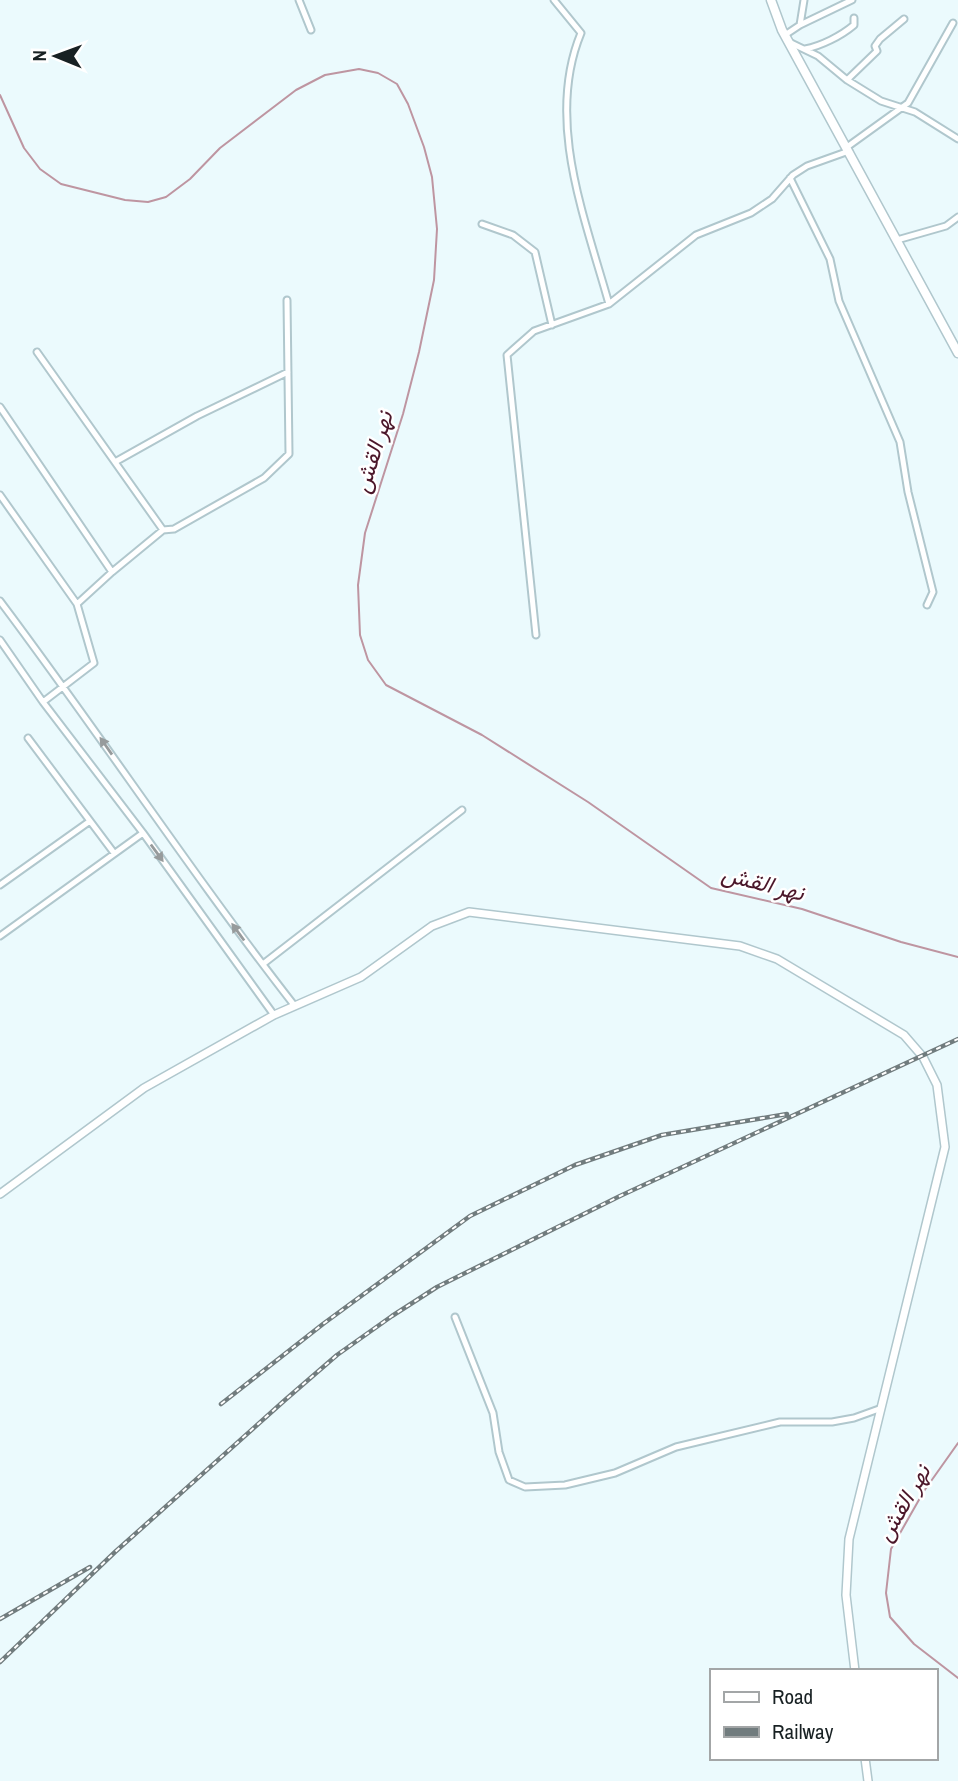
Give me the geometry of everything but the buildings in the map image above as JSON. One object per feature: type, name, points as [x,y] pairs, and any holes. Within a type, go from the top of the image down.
[{"type":"main road","points":[[771,0],[787,39],[958,353]]},
{"type":"street","points":[[299,0],[311,30]]},
{"type":"street","points":[[554,0],[581,33],[571,57],[565,123],[578,190],[608,304]]},
{"type":"street","points":[[800,25],[804,0]]},
{"type":"street","points":[[852,0],[800,25],[787,39],[818,56],[847,80],[881,101],[915,112],[958,139]]},
{"type":"street","points":[[805,49],[847,31],[854,25],[854,18]]},
{"type":"street","points":[[847,80],[877,51],[875,46],[880,39],[904,19]]},
{"type":"street","points":[[536,635],[507,355],[534,331],[608,304],[696,235],[751,213],[772,199],[790,178],[807,166],[848,149],[903,109],[919,86],[953,23]]},
{"type":"street","points":[[790,178],[830,259],[839,301],[900,442],[908,492],[933,592],[927,605]]},
{"type":"street","points":[[897,240],[946,226],[958,217]]},
{"type":"street","points":[[482,224],[513,235],[535,252],[552,325]]},
{"type":"street","points":[[77,604],[163,530],[174,529],[264,478],[289,454],[287,300]]},
{"type":"street","points":[[37,352],[163,530]]},
{"type":"street","points":[[115,462],[197,416],[288,372]]},
{"type":"street","points":[[0,407],[112,572]]},
{"type":"street","points":[[0,495],[77,604],[94,663],[43,702]]},
{"type":"street","points":[[0,601],[64,686],[181,854],[295,1005]]},
{"type":"street","points":[[0,640],[274,1015]]},
{"type":"street","points":[[28,738],[114,853]]},
{"type":"street","points":[[263,964],[462,810]]},
{"type":"street","points":[[0,885],[90,821]]},
{"type":"street","points":[[0,936],[143,833]]},
{"type":"street","points":[[0,1194],[144,1088],[274,1015],[361,977],[432,926],[469,912],[740,946],[777,959],[904,1035],[923,1057],[937,1085],[944,1147],[849,1539],[846,1595],[855,1669]]},
{"type":"street","points":[[455,1317],[493,1413],[499,1452],[509,1480],[525,1487],[565,1485],[615,1473],[676,1447],[780,1422],[832,1422],[879,1409]]},
{"type":"street","points":[[866,1760],[868,1781]]},
{"type":"waterway","name":"نهر القش","points":[[0,95],[24,148],[40,169],[61,184],[125,200],[148,202],[166,197],[190,179],[220,148],[296,90],[325,75],[359,69],[378,73],[397,84],[408,104],[424,147],[432,177],[437,229],[434,280],[419,352],[403,414],[365,533],[358,585],[360,635],[368,660],[386,685],[482,735],[588,802],[711,888],[802,909],[901,942],[958,957]]},
{"type":"waterway","name":"نهر القش","points":[[958,1443],[924,1491],[891,1549],[886,1593],[890,1617],[914,1644],[958,1678]]},
{"type":"railway","points":[[0,1662],[115,1552],[285,1400],[337,1355],[392,1316],[437,1287],[620,1196],[958,1039]]},
{"type":"railway","points":[[221,1404],[323,1324],[470,1216],[575,1165],[662,1135],[787,1114]]},
{"type":"railway","points":[[0,1619],[90,1567]]}]
